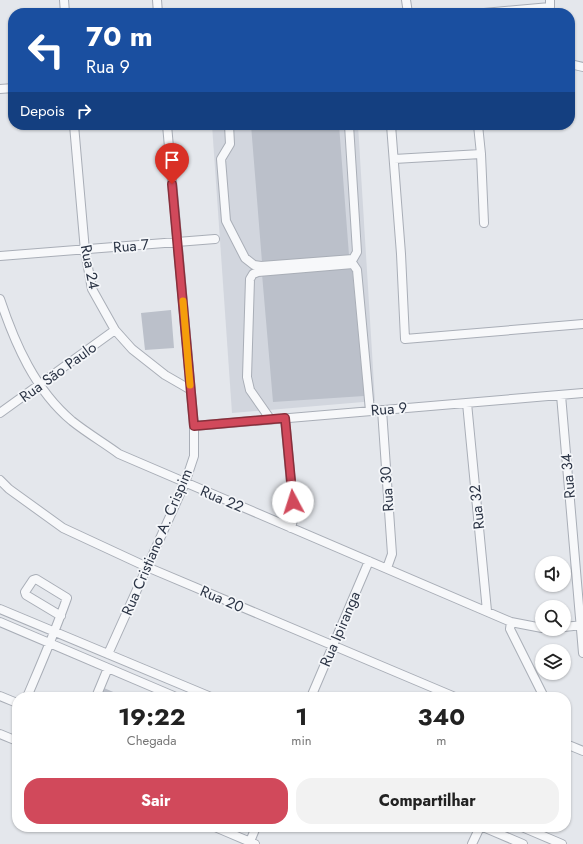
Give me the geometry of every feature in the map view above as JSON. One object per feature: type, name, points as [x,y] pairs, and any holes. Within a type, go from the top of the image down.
[{"type":"street","points":[[539,8],[550,7],[550,0]]},
{"type":"street","name":"Rua 24","points":[[74,130],[85,251],[92,289],[115,330],[138,353],[165,375],[191,390]]},
{"type":"street","name":"Rua Cristiano A. Crispim","points":[[108,654],[185,483],[194,456],[194,426],[167,130]]},
{"type":"street","points":[[229,130],[230,144],[221,159],[226,221],[245,258],[254,265],[261,266],[353,259],[356,256],[357,252],[349,130]]},
{"type":"street","points":[[392,130],[405,339],[583,324]]},
{"type":"street","points":[[479,130],[484,223]]},
{"type":"street","points":[[394,158],[481,154]]},
{"type":"street","name":"Rua 7","points":[[0,256],[85,251],[215,239]]},
{"type":"street","points":[[271,420],[250,390],[247,377],[250,279],[256,273],[274,271],[353,264],[356,268],[370,411]]},
{"type":"street","name":"Rua 22","points":[[0,299],[16,342],[39,385],[71,420],[120,454],[511,622],[535,627]]},
{"type":"street","name":"Rua São Paulo","points":[[0,413],[115,330]]},
{"type":"street","name":"Rua 9","points":[[194,426],[583,393]]},
{"type":"street","name":"Rua 34","points":[[561,395],[582,626],[583,653]]},
{"type":"street","name":"Rua 32","points":[[467,403],[487,611]]},
{"type":"street","name":"Rua 30","points":[[382,410],[392,554],[387,568]]},
{"type":"street","points":[[285,418],[294,516],[291,528]]},
{"type":"street","name":"Rua 20","points":[[0,480],[9,489],[63,528],[147,567],[444,692]]},
{"type":"street","name":"Rua Ipiranga","points":[[313,692],[368,560]]},
{"type":"street","points":[[29,692],[61,616],[66,597],[36,579],[33,580],[25,592],[26,595],[61,616]]},
{"type":"street","points":[[0,609],[199,692]]},
{"type":"street","points":[[0,622],[164,692]]},
{"type":"street","points":[[511,622],[510,629],[542,692]]},
{"type":"street","points":[[571,627],[582,626]]},
{"type":"street","points":[[98,692],[108,668]]},
{"type":"street","points":[[0,696],[12,701]]},
{"type":"street","points":[[0,734],[12,739]]},
{"type":"street","points":[[571,746],[583,751]]},
{"type":"street","points":[[226,832],[251,843],[254,832]]},
{"type":"street","points":[[472,844],[478,832]]},
{"type":"street","points":[[495,832],[523,844]]},
{"type":"street","points":[[534,832],[562,844]]},
{"type":"shaded area","points":[[212,130],[358,130],[375,401],[232,413]]},
{"type":"building","points":[[251,130],[339,130],[349,255],[262,262]]},
{"type":"building","points":[[352,267],[364,396],[273,402],[262,274]]},
{"type":"building","points":[[171,310],[174,348],[145,350],[141,313]]},
{"type":"building","points":[[104,688],[113,692],[103,692]]},
{"type":"slow traffic","points":[[183,301],[190,385]]},
{"type":"route","points":[[172,184],[194,426],[285,418],[293,502]]}]
